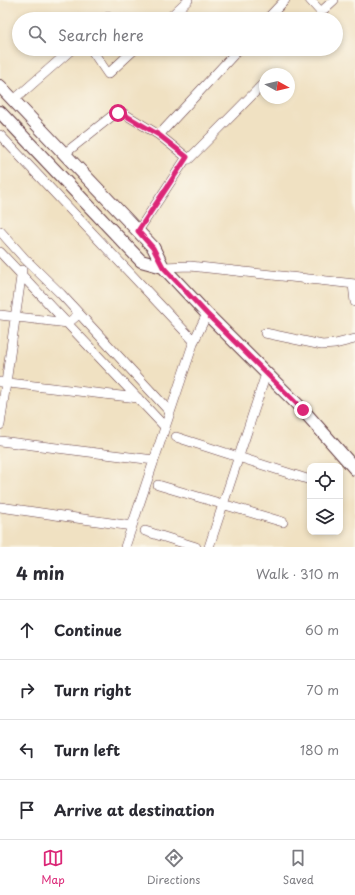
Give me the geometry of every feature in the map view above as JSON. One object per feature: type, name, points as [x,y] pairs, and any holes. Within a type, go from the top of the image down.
[{"type":"street","points":[[175,12],[188,0]]},
{"type":"street","points":[[274,12],[285,0]]},
{"type":"street","points":[[310,0],[320,11],[322,11],[334,0]]},
{"type":"street","points":[[14,100],[64,56]]},
{"type":"street","points":[[96,56],[108,74],[127,56]]},
{"type":"street","points":[[159,135],[232,56]]},
{"type":"street","points":[[0,86],[138,231],[153,248],[163,267],[207,314],[303,410],[355,469]]},
{"type":"street","points":[[64,154],[112,116],[118,113],[123,114],[159,135],[189,159],[259,88]]},
{"type":"street","points":[[0,112],[141,261],[163,267],[190,266],[354,284],[355,302]]},
{"type":"street","points":[[0,135],[194,341]]},
{"type":"street","points":[[138,231],[187,157]]},
{"type":"street","points":[[0,231],[170,412]]},
{"type":"street","points":[[9,240],[0,252],[165,427]]},
{"type":"street","points":[[0,425],[3,382],[21,273],[26,259]]},
{"type":"street","points":[[0,315],[68,323],[79,314]]},
{"type":"street","points":[[125,547],[194,341],[207,314]]},
{"type":"street","points":[[265,333],[322,345],[335,344],[355,339]]},
{"type":"street","points":[[209,547],[266,374]]},
{"type":"street","points":[[3,382],[138,398]]},
{"type":"street","points":[[176,437],[307,479]]},
{"type":"street","points":[[0,441],[154,460]]},
{"type":"street","points":[[158,485],[283,522]]},
{"type":"street","points":[[0,507],[132,526]]},
{"type":"street","points":[[145,531],[196,547]]},
{"type":"route","points":[[118,113],[123,114],[159,135],[187,157],[138,231],[153,248],[163,267],[207,314],[303,410]]}]
